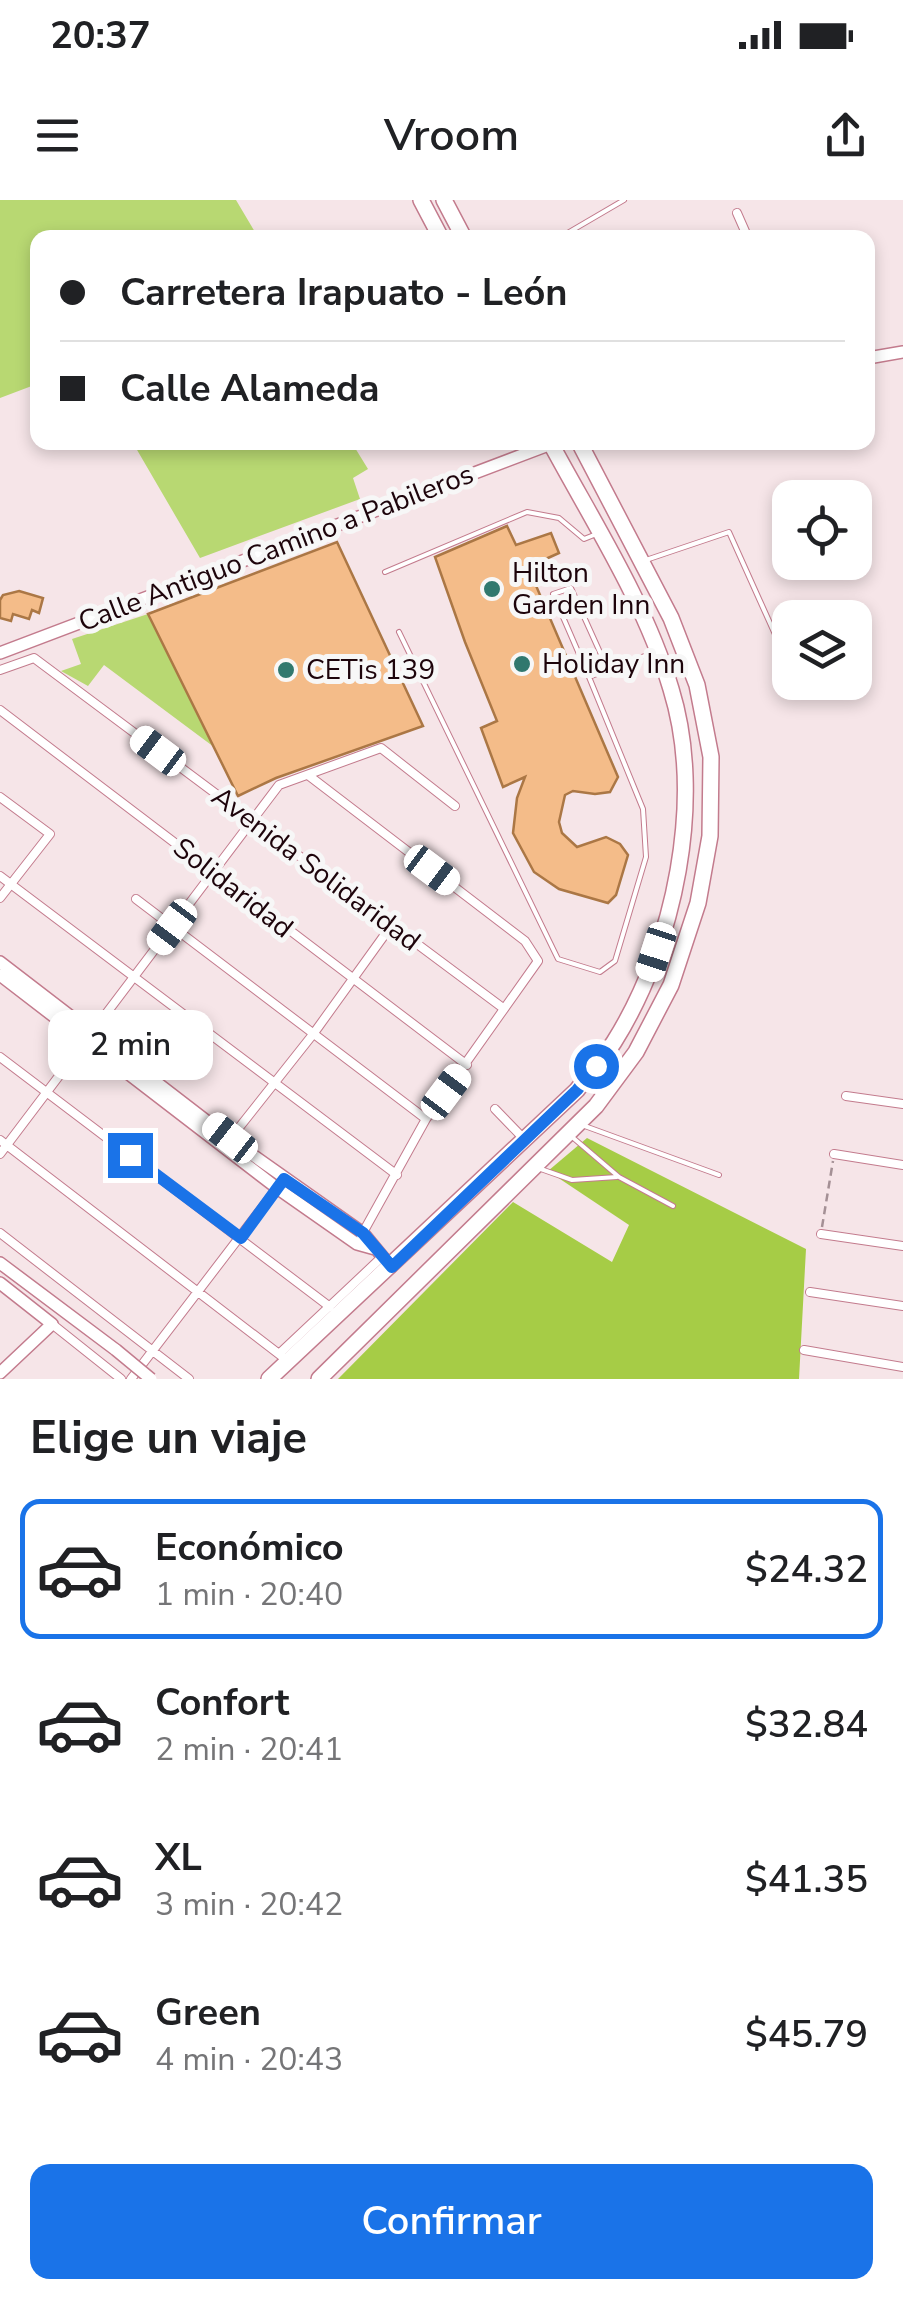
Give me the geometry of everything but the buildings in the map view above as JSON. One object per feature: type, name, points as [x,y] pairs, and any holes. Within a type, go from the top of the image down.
[{"type":"highway","points":[[421,200],[437,230]]},
{"type":"highway","points":[[444,200],[460,230]]},
{"type":"highway","points":[[268,1379],[283,1358],[383,1258],[525,1140],[577,1090],[614,1041],[647,978],[672,901],[683,834],[684,761],[672,692],[658,651],[555,450]]},
{"type":"highway","points":[[318,1379],[596,1106],[636,1052],[671,984],[698,903],[710,836],[711,757],[697,685],[672,618],[582,450]]},
{"type":"street","points":[[737,213],[744,230]]},
{"type":"street","points":[[875,357],[903,352]]},
{"type":"street","name":"Calle Antiguo Camino a Pabileros","points":[[0,653],[533,450]]},
{"type":"street","name":"Avenida Solidaridad","points":[[0,670],[34,658],[503,1008]]},
{"type":"street","name":"Solidaridad","points":[[0,710],[467,1065]]},
{"type":"street","points":[[0,1154],[3,1142],[46,1092],[279,785],[381,748],[455,806]]},
{"type":"street","points":[[308,774],[525,941],[538,961],[426,1118],[360,1238]]},
{"type":"street","points":[[0,797],[50,834],[0,898]]},
{"type":"street","points":[[0,876],[397,1175]]},
{"type":"street","points":[[136,899],[426,1118]]},
{"type":"street","points":[[227,1143],[391,926]]},
{"type":"street","points":[[0,962],[88,1036],[383,1258],[283,1358],[3,1142]]},
{"type":"street","points":[[0,976],[88,1036]]},
{"type":"street","points":[[0,1057],[330,1307]]},
{"type":"street","points":[[846,1096],[903,1104]]},
{"type":"street","points":[[496,1109],[525,1140]]},
{"type":"street","points":[[834,1154],[903,1166]]},
{"type":"street","points":[[130,1379],[281,1184]]},
{"type":"street","points":[[0,1233],[189,1379]]},
{"type":"street","points":[[821,1234],[903,1246]]},
{"type":"street","points":[[0,1263],[151,1379]]},
{"type":"street","points":[[0,1283],[121,1379]]},
{"type":"street","points":[[810,1292],[903,1306]]},
{"type":"street","points":[[0,1372],[52,1324]]},
{"type":"street","points":[[804,1350],[903,1368]]},
{"type":"lane","points":[[573,230],[624,200]]},
{"type":"lane","points":[[385,572],[527,512],[559,518],[584,540],[598,532]]},
{"type":"lane","points":[[642,562],[729,532],[772,628]]},
{"type":"lane","points":[[398,632],[558,959],[600,972],[615,961],[646,857],[643,809],[554,594],[571,588],[608,670]]},
{"type":"lane","points":[[589,678],[658,651]]},
{"type":"lane","points":[[572,1128],[719,1175]]},
{"type":"lane","points":[[572,1128],[619,1177],[674,1206]]},
{"type":"lane","points":[[534,1167],[572,1180],[619,1177]]},
{"type":"path","points":[[821,1234],[834,1154]]},
{"type":"green space","points":[[0,200],[236,200],[254,230],[30,230],[30,387],[0,398]]},
{"type":"green space","points":[[137,450],[356,450],[368,469],[353,478],[360,499],[200,558]]},
{"type":"green space","points":[[148,614],[214,747],[104,665],[88,686],[61,671],[81,664],[72,639]]},
{"type":"green space","points":[[587,1138],[806,1249],[799,1379],[338,1379],[513,1202],[612,1262],[629,1225],[548,1171]]},
{"type":"place","name":"Hilton Garden Inn","points":[[492,589]]},
{"type":"place","name":"Holiday Inn","points":[[522,664]]},
{"type":"place","name":"CETis 139","points":[[286,670]]},
{"type":"route","points":[[130,1155],[241,1238],[284,1179],[363,1233],[392,1267],[577,1090],[596,1066]]}]
